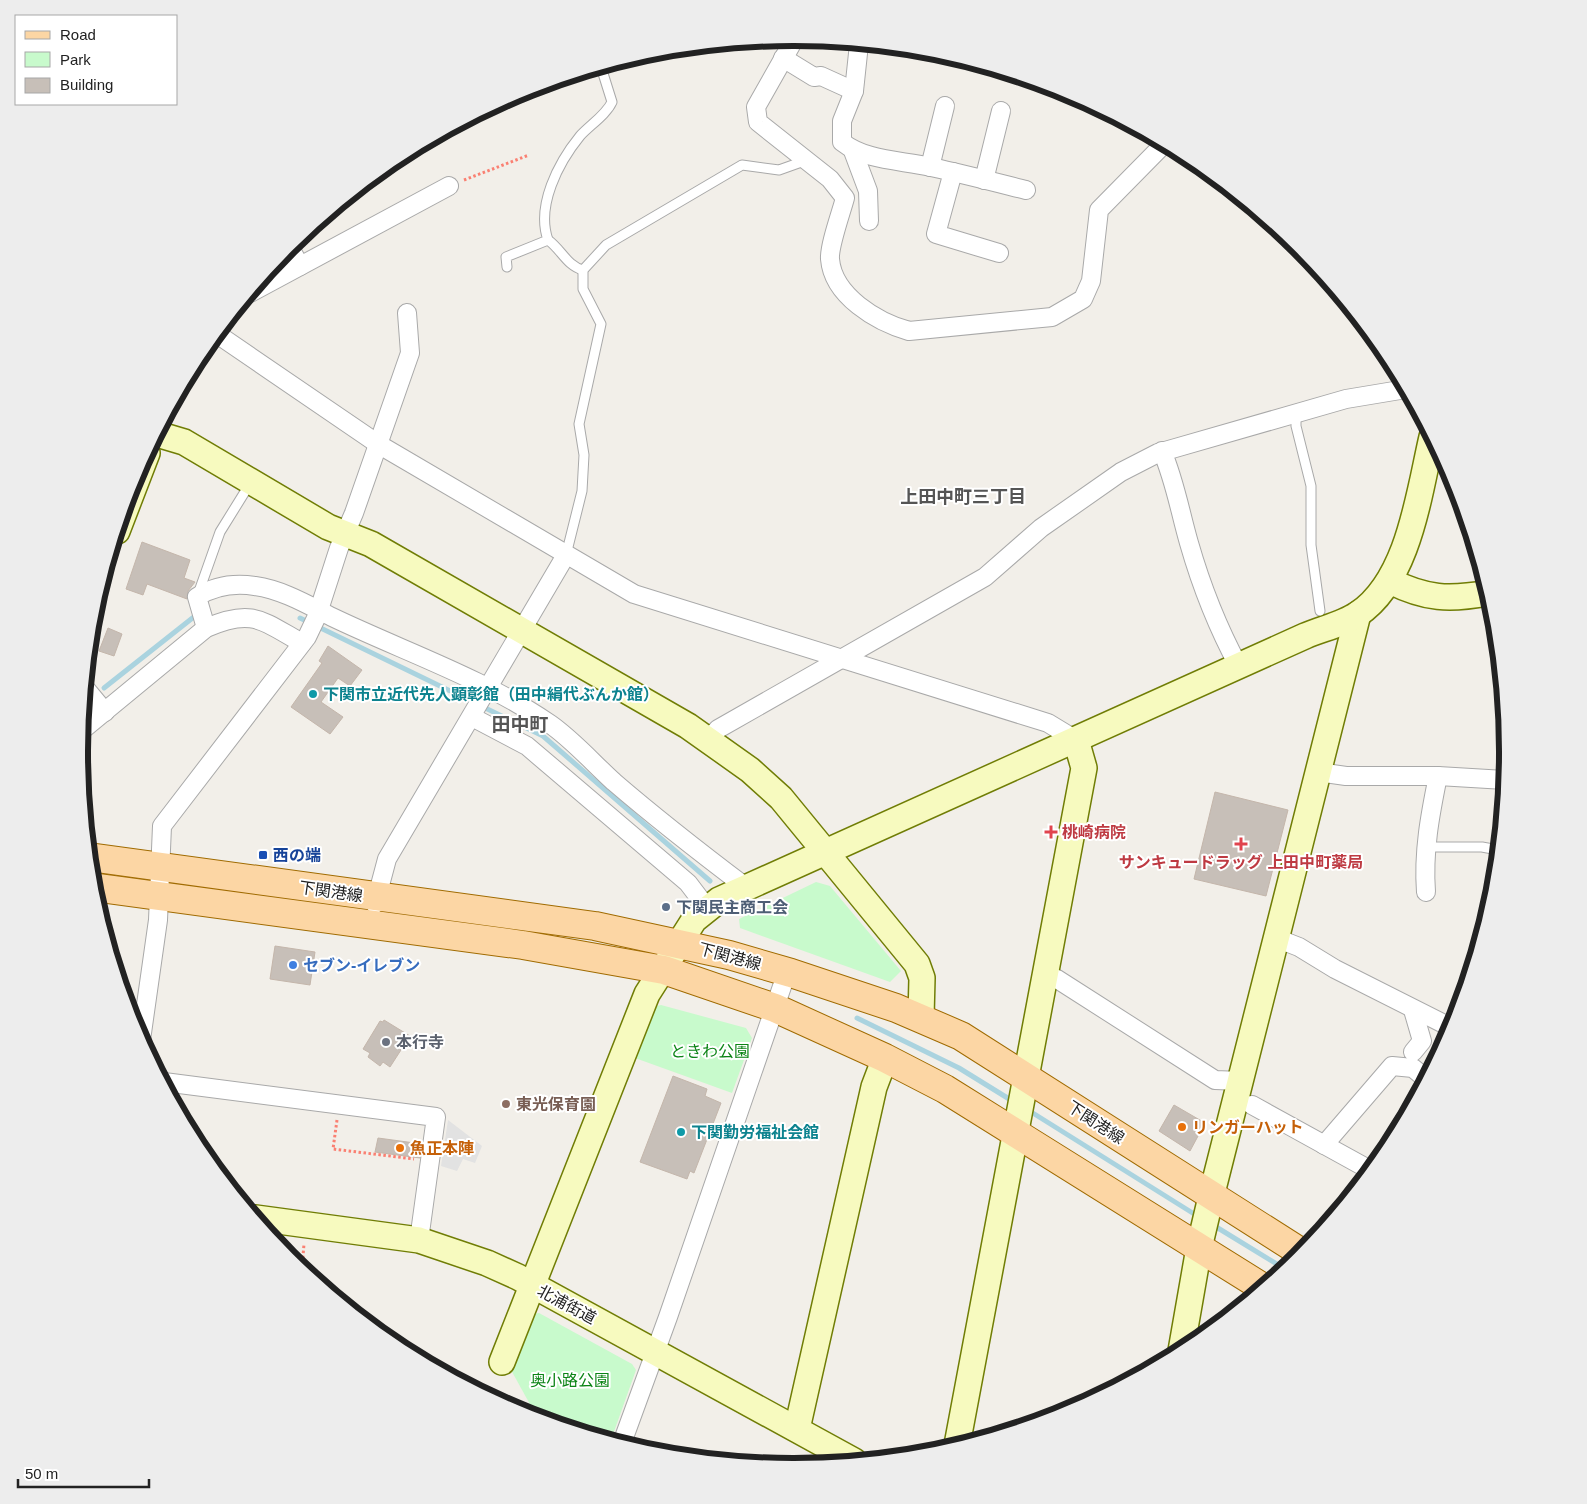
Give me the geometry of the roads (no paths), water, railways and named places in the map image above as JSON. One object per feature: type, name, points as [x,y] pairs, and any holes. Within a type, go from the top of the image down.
[{"type":"main road","name":"下関港線","points":[[96,858],[376,897],[523,914],[678,942],[787,972],[921,1017],[961,1036],[1206,1222],[1258,1284]]},
{"type":"main road","name":"下関港線","points":[[101,888],[524,945],[664,970],[775,1008],[885,1058],[1016,1127],[1206,1222],[1294,1250]]},
{"type":"street","points":[[790,46],[756,107],[758,122],[764,129],[830,179],[845,198],[830,257],[833,273],[843,289],[864,309],[894,327],[909,331],[1052,317],[1083,299],[1091,281],[1099,210],[1159,149]]},
{"type":"street","points":[[858,50],[854,91],[845,112],[841,132],[842,142],[853,151],[870,156],[930,166],[1026,190]]},
{"type":"street","points":[[783,58],[814,77],[821,76],[854,91]]},
{"type":"street","points":[[930,166],[945,106]]},
{"type":"street","points":[[984,180],[1001,111]]},
{"type":"street","points":[[853,151],[868,191],[869,220]]},
{"type":"street","points":[[953,172],[936,234],[999,253]]},
{"type":"street","points":[[265,285],[449,186]]},
{"type":"street","points":[[293,254],[300,266]]},
{"type":"street","points":[[143,1027],[159,895],[162,826],[305,640],[318,613],[410,353],[407,313]]},
{"type":"street","points":[[223,338],[378,444],[566,555],[650,600],[1048,723],[1076,740],[1084,768],[958,1438]]},
{"type":"street","points":[[708,740],[718,729],[985,577],[1041,528],[1121,472],[1162,452],[1346,399],[1399,390]]},
{"type":"street","points":[[163,436],[184,442],[345,535],[371,544],[708,740],[750,770],[781,798],[917,964],[922,978],[921,1017]]},
{"type":"street","points":[[502,1362],[647,994],[664,970],[678,942],[694,920],[707,908],[825,852],[1305,636],[1358,614],[1390,581],[1409,537],[1430,448]]},
{"type":"street","points":[[1162,452],[1170,471],[1198,570],[1228,646],[1239,667]]},
{"type":"street","points":[[373,925],[376,897],[387,859],[566,555]]},
{"type":"street","points":[[1390,581],[1412,592],[1430,597],[1468,597],[1481,594]]},
{"type":"street","points":[[206,628],[197,597],[208,590],[222,586],[249,585],[281,594],[318,613],[429,658],[487,692],[550,724],[616,783],[747,888]]},
{"type":"street","points":[[1183,1341],[1206,1222],[1358,614]]},
{"type":"street","points":[[89,725],[206,628],[232,618],[250,618],[305,640]]},
{"type":"street","points":[[90,694],[105,712]]},
{"type":"street","points":[[473,715],[527,746],[688,883],[707,908]]},
{"type":"street","points":[[1318,772],[1346,776],[1438,776],[1498,780]]},
{"type":"street","points":[[1426,892],[1426,846],[1438,776]]},
{"type":"street","points":[[1276,938],[1299,947],[1335,970],[1445,1025]]},
{"type":"street","points":[[624,1437],[668,1317],[787,972]]},
{"type":"street","points":[[1045,974],[1215,1080],[1241,1081]]},
{"type":"street","points":[[1413,1010],[1422,1041],[1413,1052]]},
{"type":"street","points":[[796,1429],[874,1087],[885,1058]]},
{"type":"street","points":[[1324,1145],[1392,1066],[1413,1068],[1421,1074]]},
{"type":"street","points":[[171,1083],[436,1117],[418,1240]]},
{"type":"street","points":[[1252,1105],[1364,1167]]},
{"type":"street","name":"北浦街道","points":[[265,1219],[418,1240],[487,1263],[532,1285],[846,1456]]},
{"type":"lane","points":[[583,270],[562,257],[554,244],[548,240],[544,214],[557,175],[580,137],[612,102],[603,73]]},
{"type":"lane","points":[[566,555],[582,491],[584,455],[579,424],[601,324],[584,289],[583,270],[606,244],[742,165],[779,170],[807,160]]},
{"type":"lane","points":[[507,267],[506,257],[548,240]]},
{"type":"lane","points":[[1296,414],[1296,426],[1311,486],[1311,545],[1320,611]]},
{"type":"lane","points":[[197,597],[220,532],[251,482]]},
{"type":"lane","points":[[1426,846],[1492,849]]},
{"type":"waterway","points":[[104,688],[195,616]]},
{"type":"waterway","points":[[300,618],[543,736],[710,881]]},
{"type":"waterway","points":[[857,1018],[959,1068],[1014,1102]]},
{"type":"waterway","points":[[1028,1110],[1199,1217]]},
{"type":"waterway","points":[[1213,1225],[1278,1265]]},
{"type":"place","name":"下関市立近代先人顕彰館（田中絹代ぶんか館）","points":[[313,694]]},
{"type":"place","name":"桃崎病院","points":[[1051,832]]},
{"type":"place","name":"サンキュードラッグ 上田中町薬局","points":[[1241,844]]},
{"type":"place","name":"西の端","points":[[263,855]]},
{"type":"place","name":"下関民主商工会","points":[[666,907]]},
{"type":"place","name":"セブン-イレブン","points":[[293,965]]},
{"type":"place","name":"本行寺","points":[[386,1042]]},
{"type":"place","name":"東光保育園","points":[[506,1104]]},
{"type":"place","name":"リンガーハット","points":[[1182,1127]]},
{"type":"place","name":"下関勤労福祉会館","points":[[681,1132]]},
{"type":"place","name":"魚正本陣","points":[[400,1148]]},
{"type":"district","name":"上田中町三丁目","points":[[963,497]]},
{"type":"district","name":"田中町","points":[[520,724]]},
{"type":"park label","name":"ときわ公園","points":[[710,1051]]},
{"type":"park label","name":"奥小路公園","points":[[570,1380]]}]
